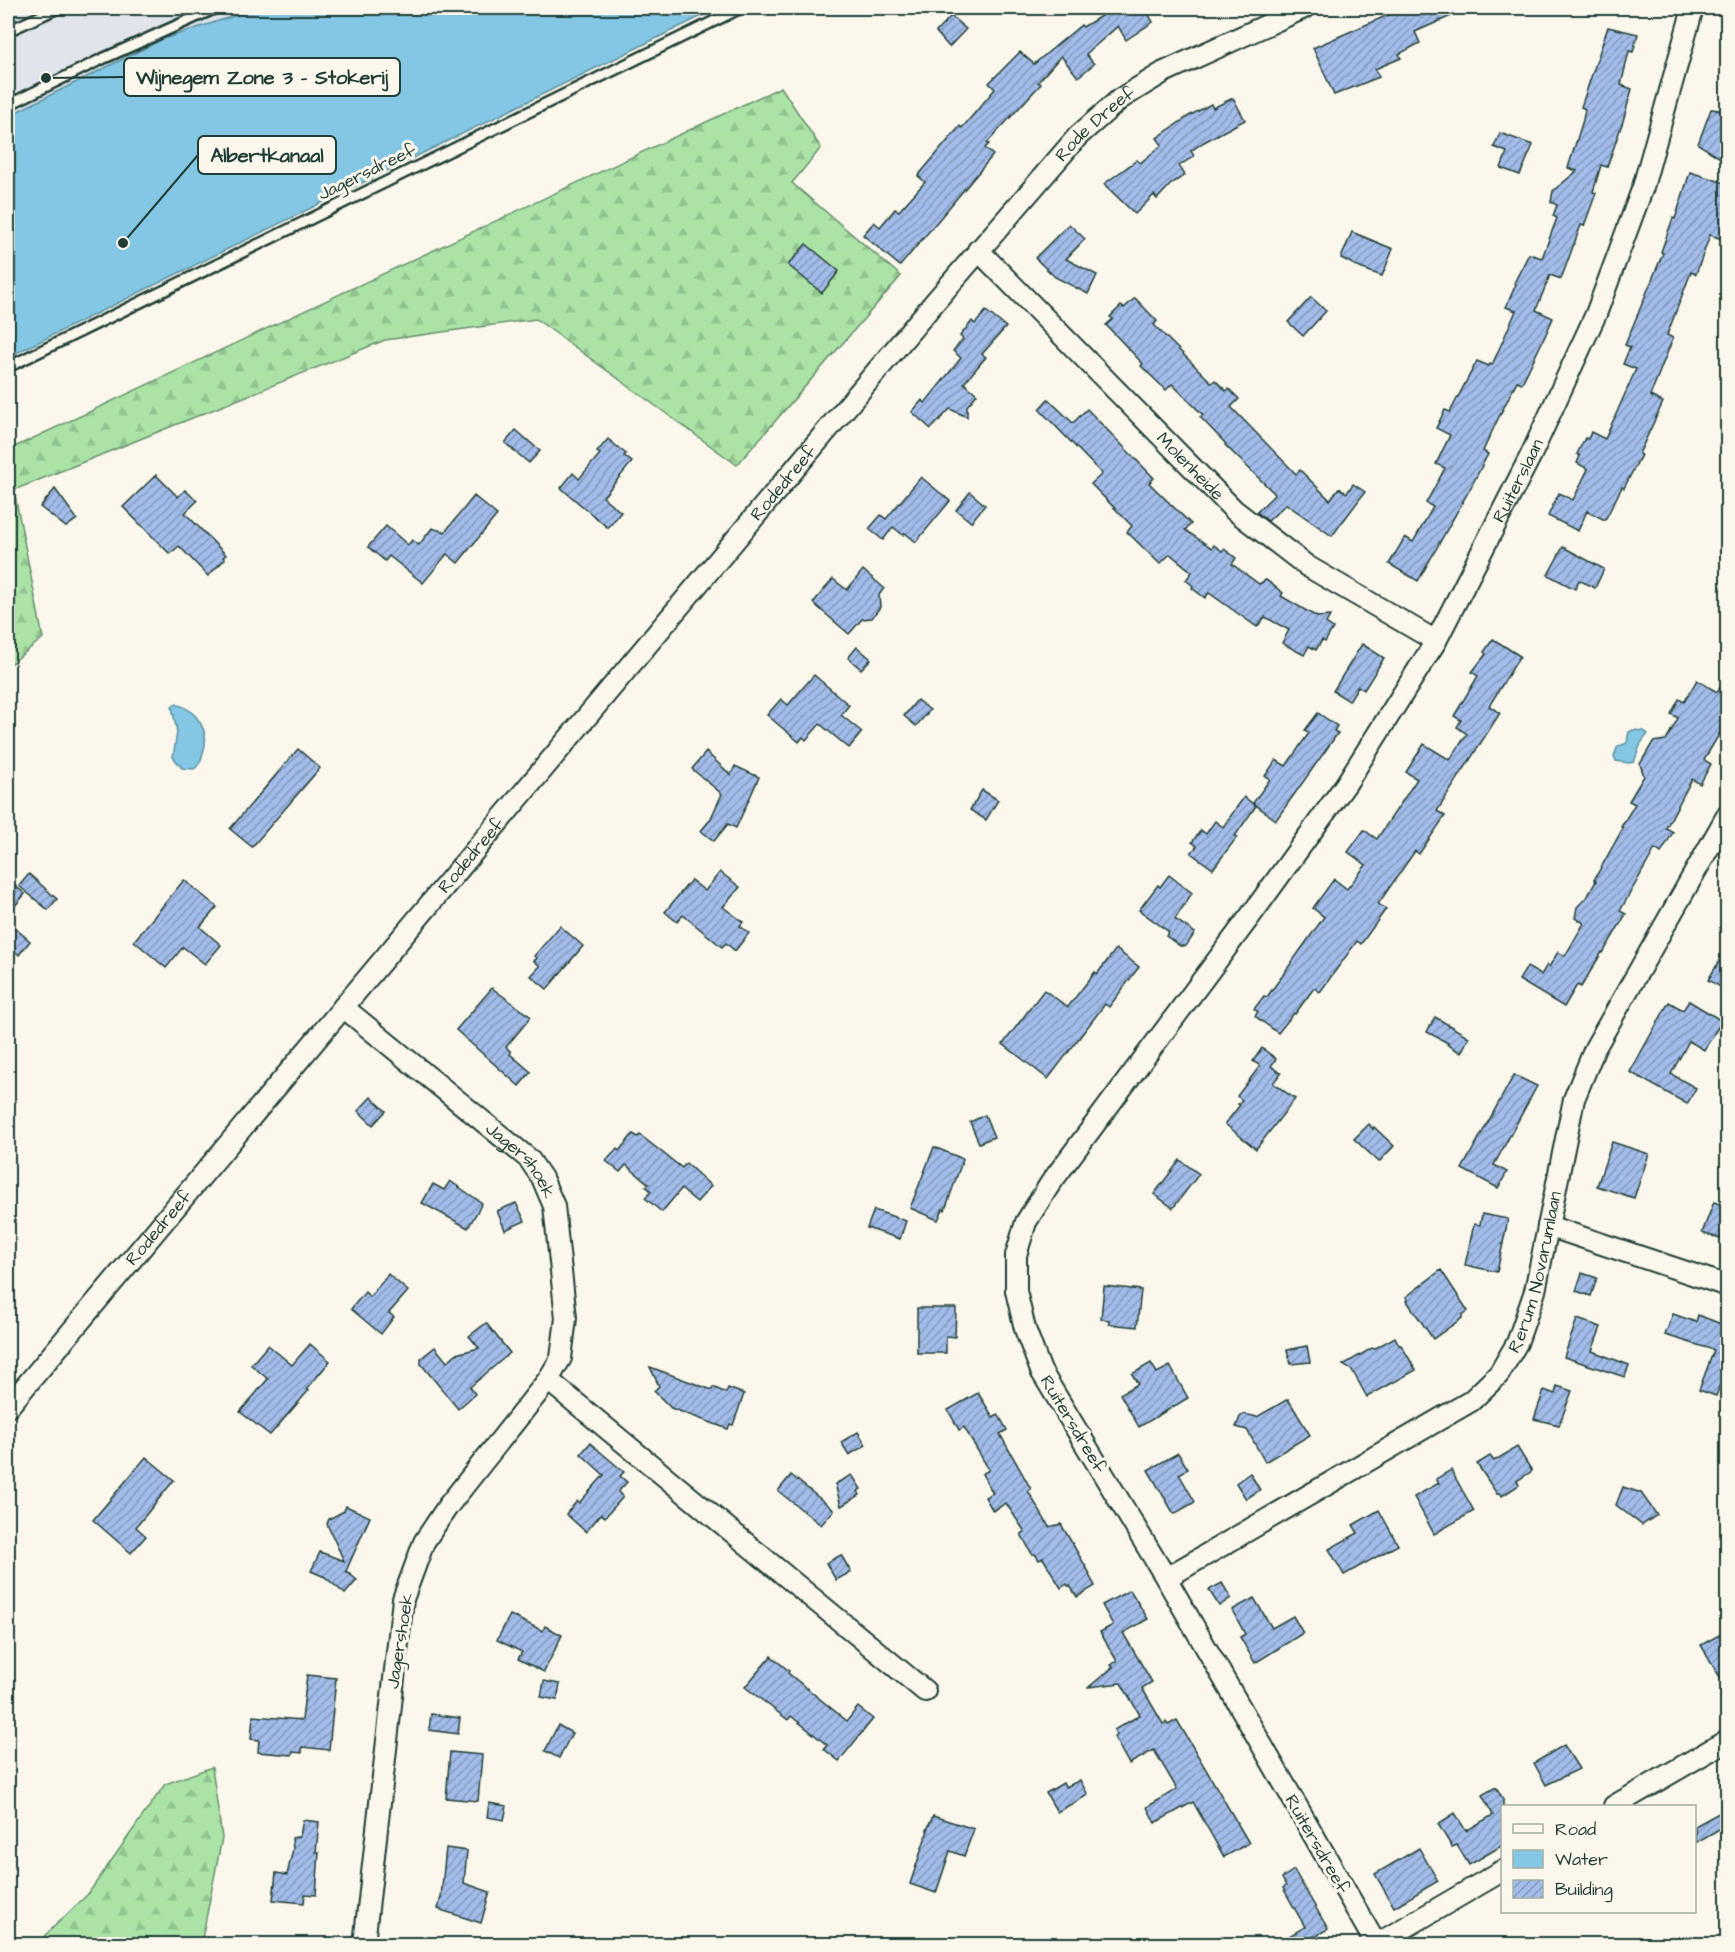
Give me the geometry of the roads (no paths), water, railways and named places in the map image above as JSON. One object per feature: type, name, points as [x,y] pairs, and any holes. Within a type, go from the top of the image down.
[{"type":"street","name":"Rode Dreef","points":[[933,304],[1078,136],[1120,99],[1164,72],[1304,8]]},
{"type":"street","name":"Ruiterslaan","points":[[1254,911],[1346,784],[1436,641],[1531,455],[1596,314],[1643,187],[1693,8]]},
{"type":"street","name":"Molenheide","points":[[978,250],[1234,510],[1306,566],[1436,641]]},
{"type":"street","name":"Rodedreef","points":[[8,1407],[933,304]]},
{"type":"street","name":"Rerum Novarumlaan","points":[[1166,1578],[1471,1401],[1499,1374],[1517,1343],[1535,1291],[1574,1099],[1595,1048],[1728,814]]},
{"type":"street","name":"Ruitersdreef","points":[[1254,911],[1050,1184],[1026,1222],[1016,1255],[1016,1291],[1025,1329],[1041,1371],[1166,1578],[1376,1944]]},
{"type":"street","name":"Jagershoek","points":[[343,1007],[529,1159],[542,1178],[554,1206],[566,1318],[561,1358],[548,1380],[448,1506],[424,1542],[403,1599],[364,1944]]},
{"type":"street","points":[[1548,1226],[1728,1286]]},
{"type":"street","points":[[548,1380],[925,1691]]},
{"type":"street","points":[[1616,1805],[1728,1740]]},
{"type":"street","points":[[1376,1944],[1501,1872]]},
{"type":"lane","points":[[8,31],[58,8]]},
{"type":"lane","points":[[8,105],[109,55],[216,8]]},
{"type":"lane","name":"Jagersdreef","points":[[8,367],[741,8]]},
{"type":"water","points":[[258,8],[718,8],[8,357],[8,116],[163,39]]},
{"type":"water","points":[[176,704],[190,711],[204,730],[205,745],[200,762],[194,769],[182,768],[173,757],[177,732],[172,707]]},
{"type":"water","points":[[1644,731],[1648,734],[1641,743],[1634,762],[1616,761],[1614,756],[1618,746],[1627,742],[1629,732]]},
{"type":"place","name":"Wijnegem Zone 3 - Stokerij","points":[[46,78]]},
{"type":"place","name":"Albertkanaal","points":[[123,243]]}]
